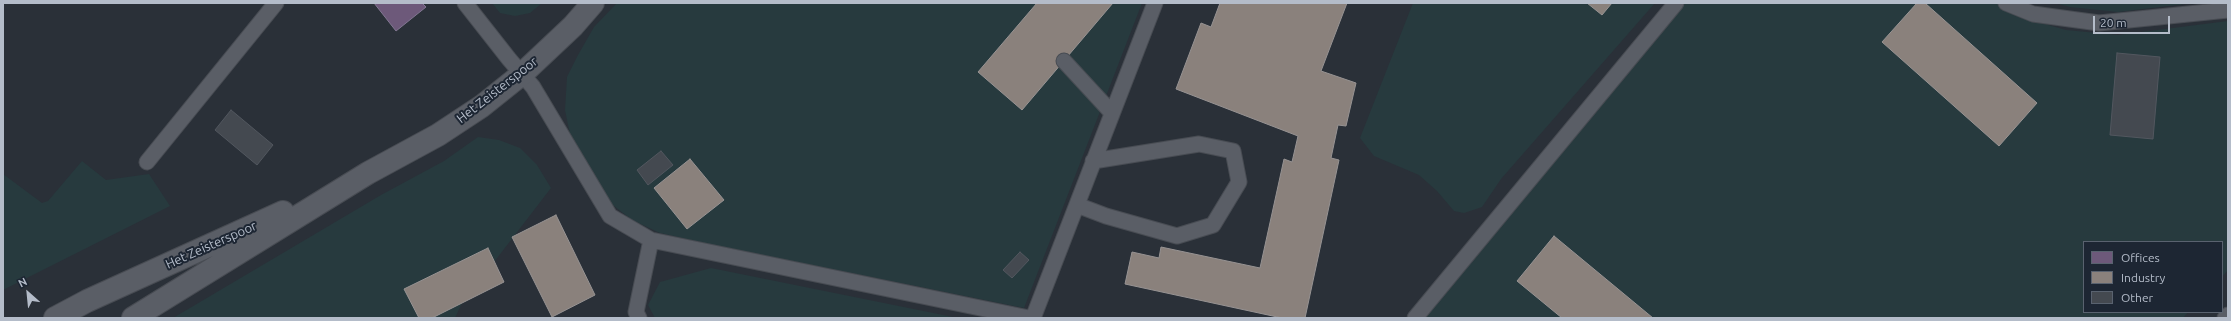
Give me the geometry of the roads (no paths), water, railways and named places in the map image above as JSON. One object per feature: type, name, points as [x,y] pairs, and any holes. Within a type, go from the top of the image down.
[{"type":"street","name":"Het Zeisterspoor","points":[[133,318],[368,173],[438,135],[482,106],[522,74],[573,26],[593,3]]},
{"type":"street","name":"Het Zeisterspoor","points":[[55,318],[87,301],[368,173]]},
{"type":"lane","points":[[147,162],[276,3]]},
{"type":"lane","points":[[465,3],[533,87],[610,216],[651,240],[1029,318]]},
{"type":"lane","points":[[1033,318],[1155,3]]},
{"type":"lane","points":[[1415,318],[1676,3]]},
{"type":"lane","points":[[2006,3],[2033,14],[2099,23],[2228,10]]},
{"type":"lane","points":[[1064,61],[1112,113]]},
{"type":"lane","points":[[1077,205],[1106,216],[1177,236],[1213,225],[1239,182],[1233,151],[1199,144],[1093,161]]},
{"type":"lane","points":[[639,318],[636,312],[651,240]]},
{"type":"lane","points":[[2225,318],[2228,315]]}]
